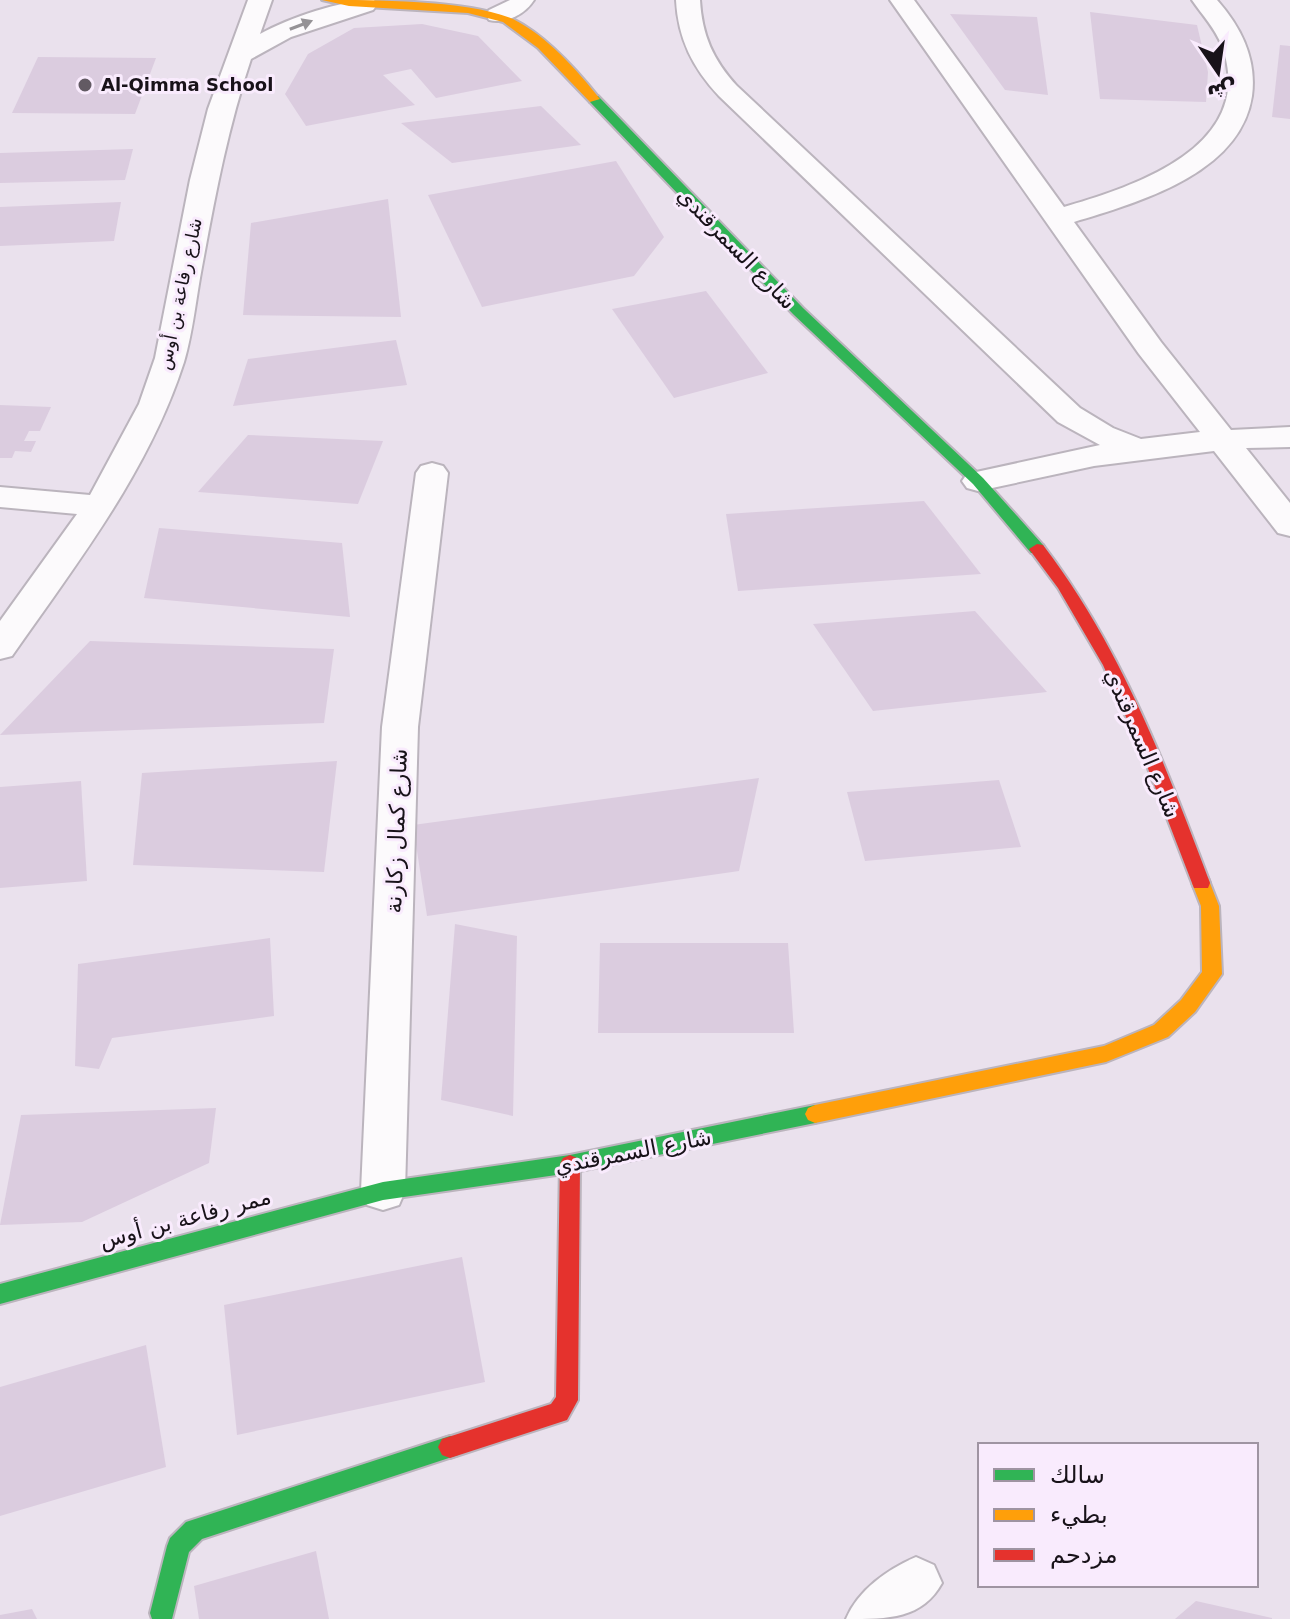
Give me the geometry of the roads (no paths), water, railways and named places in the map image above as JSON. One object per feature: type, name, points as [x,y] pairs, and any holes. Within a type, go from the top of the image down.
[{"type":"street","name":"شارع رفاعة بن أوس","points":[[0,647],[100,506],[154,404],[170,358],[204,180],[221,109],[260,0]]},
{"type":"street","name":"شارع السمرقندي","points":[[328,0],[365,5],[451,6],[498,15],[518,26],[557,61],[798,311],[978,481],[1057,572],[1108,661],[1149,749],[1210,906],[1212,974],[1188,1006],[1161,1031],[1106,1054],[570,1164],[383,1191]]},
{"type":"street","points":[[498,15],[518,6],[522,0]]},
{"type":"street","points":[[688,0],[688,16],[699,56],[728,91],[1069,415],[1102,435],[1135,448]]},
{"type":"street","points":[[902,0],[1150,348],[1290,525]]},
{"type":"street","points":[[1057,218],[1104,204],[1184,168],[1214,147],[1233,122],[1241,95],[1240,63],[1231,36],[1204,0]]},
{"type":"street","name":"شارع السمرقندي","points":[[241,55],[282,32],[323,16],[365,5]]},
{"type":"street","points":[[978,481],[1135,448],[1223,438],[1290,437]]},
{"type":"street","name":"شارع كمال زكارنة","points":[[383,1191],[400,727],[432,473]]},
{"type":"street","points":[[0,497],[100,506]]},
{"type":"street","points":[[162,1613],[179,1546],[194,1530],[559,1412],[567,1400],[570,1164]]},
{"type":"street","name":"ممر رفاعة بن أوس","points":[[0,1294],[383,1191]]},
{"type":"street","points":[[872,1619],[916,1583]]},
{"type":"place","name":"Al-Qimma School","points":[[85,85]]}]
